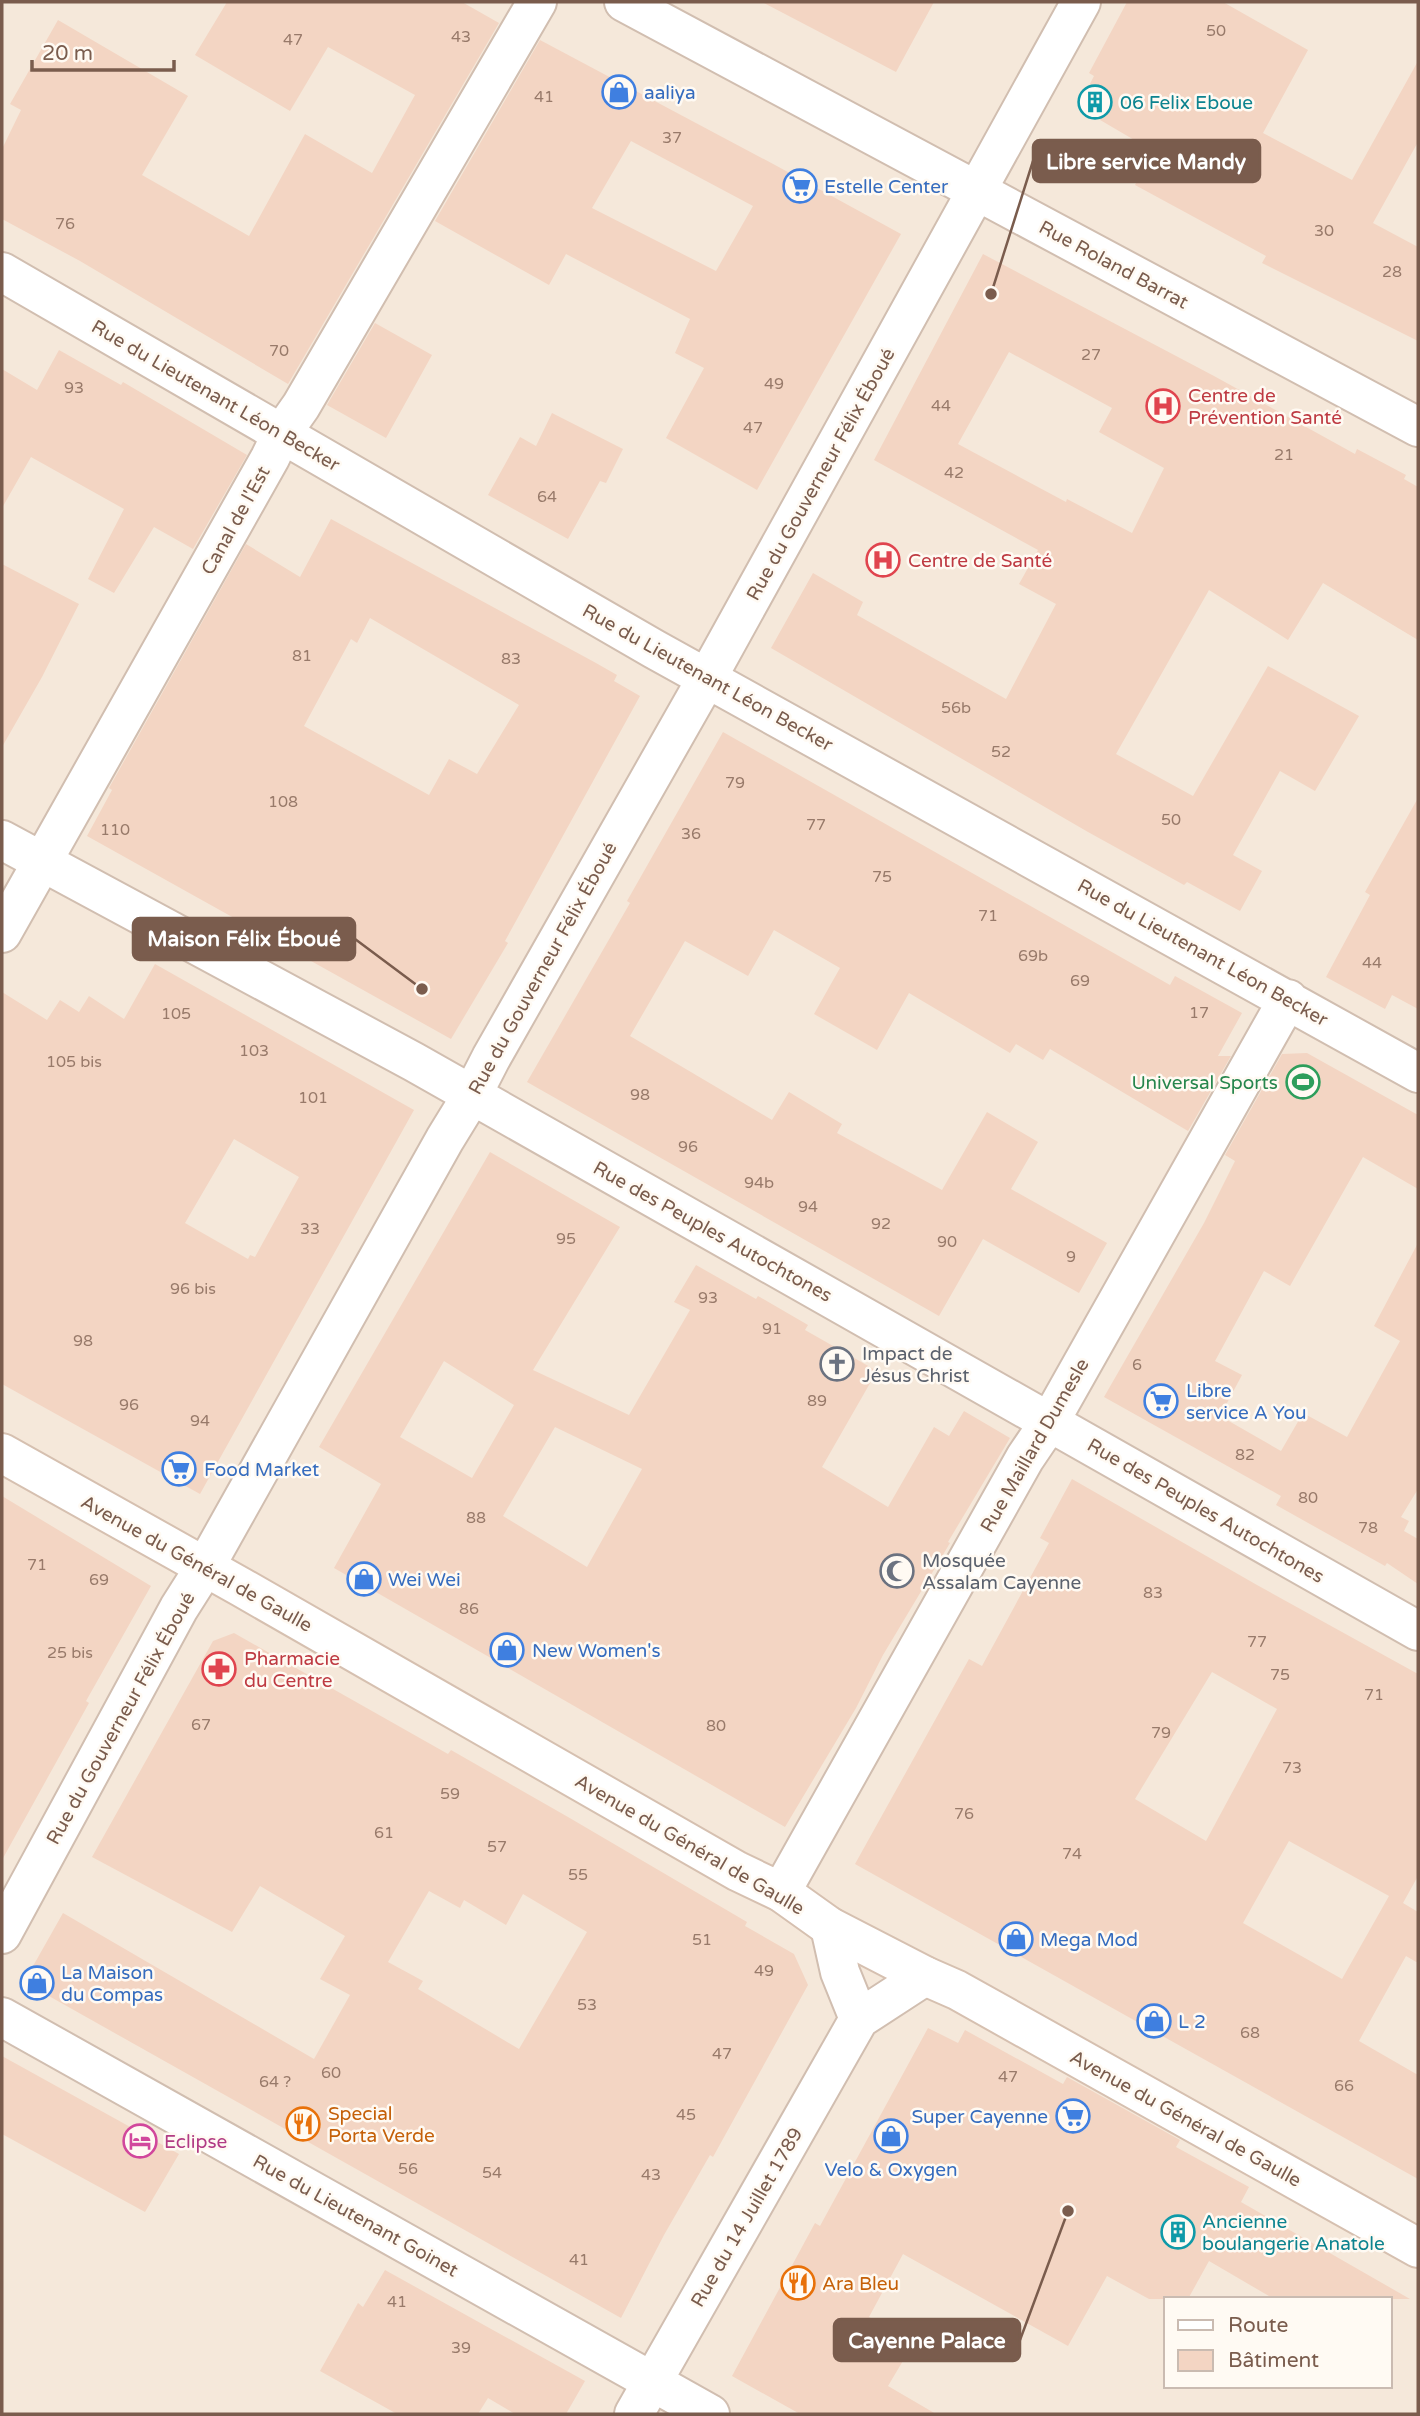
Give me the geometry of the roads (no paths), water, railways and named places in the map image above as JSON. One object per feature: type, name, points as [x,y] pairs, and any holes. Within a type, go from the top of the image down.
[{"type":"street","name":"Canal de l'Est","points":[[2,933],[282,433],[301,406],[537,2]]},
{"type":"street","name":"Rue Roland Barrat","points":[[624,2],[1418,427]]},
{"type":"street","name":"Rue du Gouverneur Félix Éboué","points":[[2,1934],[179,1608],[205,1567],[444,1139],[472,1095],[497,1046],[707,678],[1081,2]]},
{"type":"street","name":"Rue du Lieutenant Léon Becker","points":[[2,272],[707,678],[1418,1073]]},
{"type":"street","name":"Rue des Peuples Autochtones","points":[[2,840],[472,1095],[1418,1631]]},
{"type":"street","name":"Rue Maillard Dumesle","points":[[781,1892],[1288,999]]},
{"type":"street","name":"Avenue du Général de Gaulle","points":[[2,1453],[737,1871],[781,1892],[830,1927],[957,1990],[1418,2248]]},
{"type":"street","points":[[830,1927],[839,1972],[859,2019]]},
{"type":"street","name":"Rue du 14 Juillet 1789","points":[[634,2414],[859,2019],[925,1976]]},
{"type":"street","name":"Rue du Lieutenant Goinet","points":[[2,2017],[710,2414]]},
{"type":"place","name":"aaliya","points":[[619,92]]},
{"type":"place","name":"06 Felix Eboue","points":[[1095,102]]},
{"type":"place","name":"Estelle Center","points":[[800,186]]},
{"type":"place","name":"Libre service Mandy","points":[[991,294]]},
{"type":"place","name":"Centre de Prévention Santé","points":[[1163,406]]},
{"type":"place","name":"Centre de Santé","points":[[883,560]]},
{"type":"place","name":"Maison Félix Éboué","points":[[422,989]]},
{"type":"place","name":"Universal Sports","points":[[1303,1082]]},
{"type":"place","name":"Impact de Jésus Christ","points":[[837,1364]]},
{"type":"place","name":"Libre service A You","points":[[1161,1401]]},
{"type":"place","name":"Food Market","points":[[179,1469]]},
{"type":"place","name":"Mosquée Assalam Cayenne","points":[[897,1571]]},
{"type":"place","name":"Wei Wei","points":[[364,1579]]},
{"type":"place","name":"New Women's","points":[[507,1650]]},
{"type":"place","name":"Pharmacie du Centre","points":[[219,1669]]},
{"type":"place","name":"Mega Mod","points":[[1016,1939]]},
{"type":"place","name":"La Maison du Compas","points":[[37,1983]]},
{"type":"place","name":"L 2","points":[[1154,2021]]},
{"type":"place","name":"Super Cayenne","points":[[1073,2116]]},
{"type":"place","name":"Special Porta Verde","points":[[303,2124]]},
{"type":"place","name":"Velo & Oxygen","points":[[891,2136]]},
{"type":"place","name":"Eclipse","points":[[140,2141]]},
{"type":"place","name":"Cayenne Palace","points":[[1068,2211]]},
{"type":"place","name":"Ancienne boulangerie Anatole","points":[[1178,2232]]},
{"type":"place","name":"Ara Bleu","points":[[798,2283]]}]
